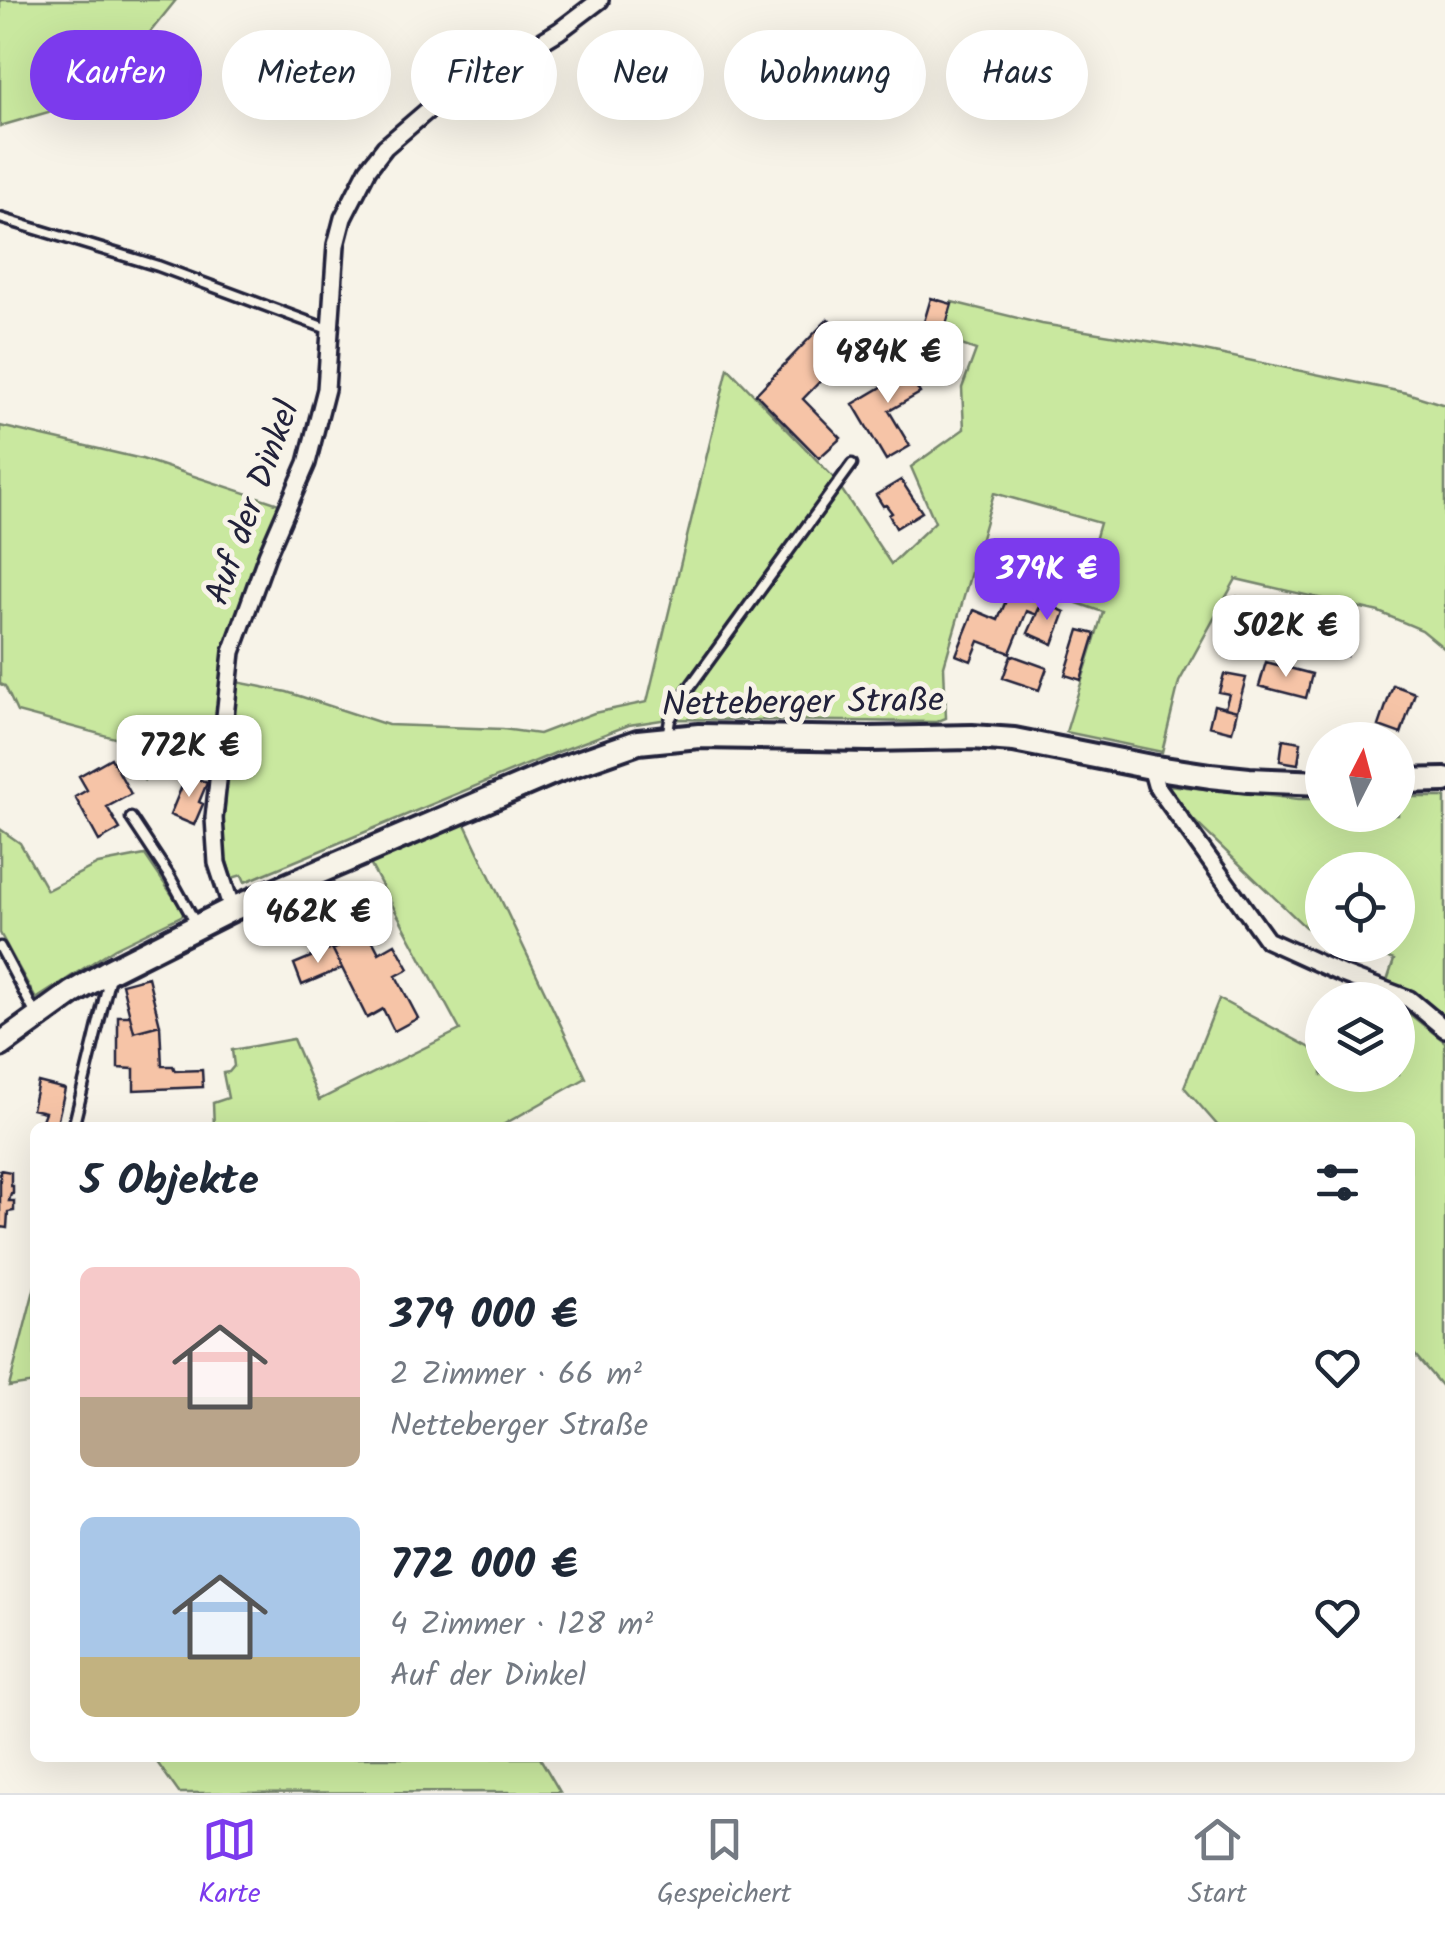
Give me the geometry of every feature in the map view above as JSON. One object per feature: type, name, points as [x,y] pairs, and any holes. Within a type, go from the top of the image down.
[{"type":"street","name":"Auf der Dinkel","points":[[232,909],[214,843],[214,818],[232,652],[267,555],[307,463],[326,388],[336,245],[343,218],[368,169],[385,147],[427,111],[559,31],[600,0]]},
{"type":"street","name":"Netteberger Straße","points":[[0,1044],[111,970],[232,909],[558,770],[638,742],[699,736],[986,738],[1038,743],[1151,767],[1250,780],[1305,782]]},
{"type":"street","points":[[1151,767],[1156,786],[1268,940],[1409,999],[1445,1028]]},
{"type":"street","points":[[1415,781],[1445,780]]},
{"type":"lane","points":[[0,218],[158,266],[328,328]]},
{"type":"lane","points":[[667,738],[670,720],[681,699],[852,464]]},
{"type":"lane","points":[[131,818],[197,926]]},
{"type":"lane","points":[[0,946],[37,1017]]},
{"type":"lane","points":[[75,1122],[111,970]]},
{"type":"green space","points":[[0,0],[176,0],[152,30],[30,30],[30,117],[0,126]]},
{"type":"green space","points":[[952,302],[1042,324],[1185,347],[1407,393],[1445,405],[1445,649],[1422,630],[1379,612],[1236,579],[1179,682],[1162,752],[1066,732],[1103,612],[1077,603],[1100,523],[994,493],[944,666],[946,718],[936,722],[668,719],[629,725],[245,882],[242,875],[232,878],[222,845],[228,764],[227,680],[287,692],[388,725],[539,734],[594,713],[647,702],[728,368],[834,478],[891,564],[935,522],[911,467],[964,429],[962,388],[976,350],[941,338]]},
{"type":"green space","points":[[0,426],[142,459],[279,504],[231,628],[213,747],[165,732],[144,780],[124,760],[130,742],[17,712],[5,686],[0,684]]},
{"type":"green space","points":[[1168,785],[1305,799],[1305,832],[1415,832],[1415,797],[1445,797],[1445,1019],[1415,997],[1415,982],[1387,982],[1393,962],[1415,962],[1415,852],[1305,852],[1305,927],[1183,810]]},
{"type":"green space","points":[[462,818],[586,1078],[508,1122],[214,1122],[213,1103],[228,1098],[223,1073],[234,1066],[232,1050],[293,1039],[319,1100],[460,1030],[368,860]]},
{"type":"green space","points":[[0,829],[20,843],[47,890],[98,864],[145,855],[185,914],[115,948],[36,999],[0,933]]},
{"type":"green space","points":[[1219,999],[1305,1045],[1305,1092],[1415,1092],[1415,1018],[1445,1042],[1445,1390],[1415,1355],[1415,1122],[1215,1122],[1184,1087]]},
{"type":"green space","points":[[30,1305],[30,1384],[9,1387]]},
{"type":"green space","points":[[157,1762],[542,1762],[560,1792],[179,1793]]},
{"type":"building","points":[[931,298],[952,304],[935,362],[914,356]]},
{"type":"building","points":[[828,319],[855,345],[803,399],[841,438],[819,458],[756,394]]},
{"type":"building","points":[[893,348],[920,393],[889,411],[910,446],[886,460],[853,404],[890,382],[876,358]]},
{"type":"building","points":[[901,480],[922,512],[896,528],[889,515],[892,513],[876,495]]},
{"type":"building","points":[[1012,586],[1043,600],[1037,615],[1027,611],[1010,653],[979,641],[971,661],[956,655],[974,610],[998,620]]},
{"type":"building","points":[[1237,597],[1275,606],[1269,640],[1229,629]]},
{"type":"building","points":[[1042,602],[1065,612],[1053,644],[1028,633]]},
{"type":"building","points":[[1327,613],[1356,620],[1347,656],[1318,649]]},
{"type":"building","points":[[1079,630],[1095,634],[1081,680],[1065,675]]},
{"type":"building","points":[[1011,655],[1047,668],[1039,690],[1003,678]]},
{"type":"building","points":[[1266,662],[1312,674],[1306,698],[1259,686]]},
{"type":"building","points":[[1224,674],[1246,678],[1237,711],[1225,708],[1229,694],[1219,692]]},
{"type":"building","points":[[1393,685],[1415,693],[1405,722],[1380,722]]},
{"type":"building","points":[[1214,705],[1237,711],[1232,732],[1209,726]]},
{"type":"building","points":[[1283,739],[1301,742],[1298,764],[1280,761]]},
{"type":"building","points":[[111,758],[131,794],[107,807],[120,829],[99,841],[75,797],[87,790],[79,776]]},
{"type":"building","points":[[187,774],[207,783],[194,825],[170,815]]},
{"type":"building","points":[[368,932],[379,953],[395,944],[409,969],[396,976],[418,1018],[394,1031],[383,1009],[367,1018],[333,950]]},
{"type":"building","points":[[332,948],[342,968],[302,985],[294,964]]},
{"type":"building","points":[[148,977],[160,1025],[134,1032],[122,984]]},
{"type":"building","points":[[118,1016],[130,1016],[134,1032],[160,1025],[162,1066],[173,1066],[175,1071],[202,1070],[203,1087],[134,1090],[134,1069],[118,1068]]},
{"type":"building","points":[[38,1082],[65,1089],[57,1122],[41,1122],[45,1112],[32,1109]]},
{"type":"building","points":[[0,1170],[11,1172],[13,1186],[9,1201],[14,1201],[14,1211],[8,1212],[7,1228],[0,1227]]}]
